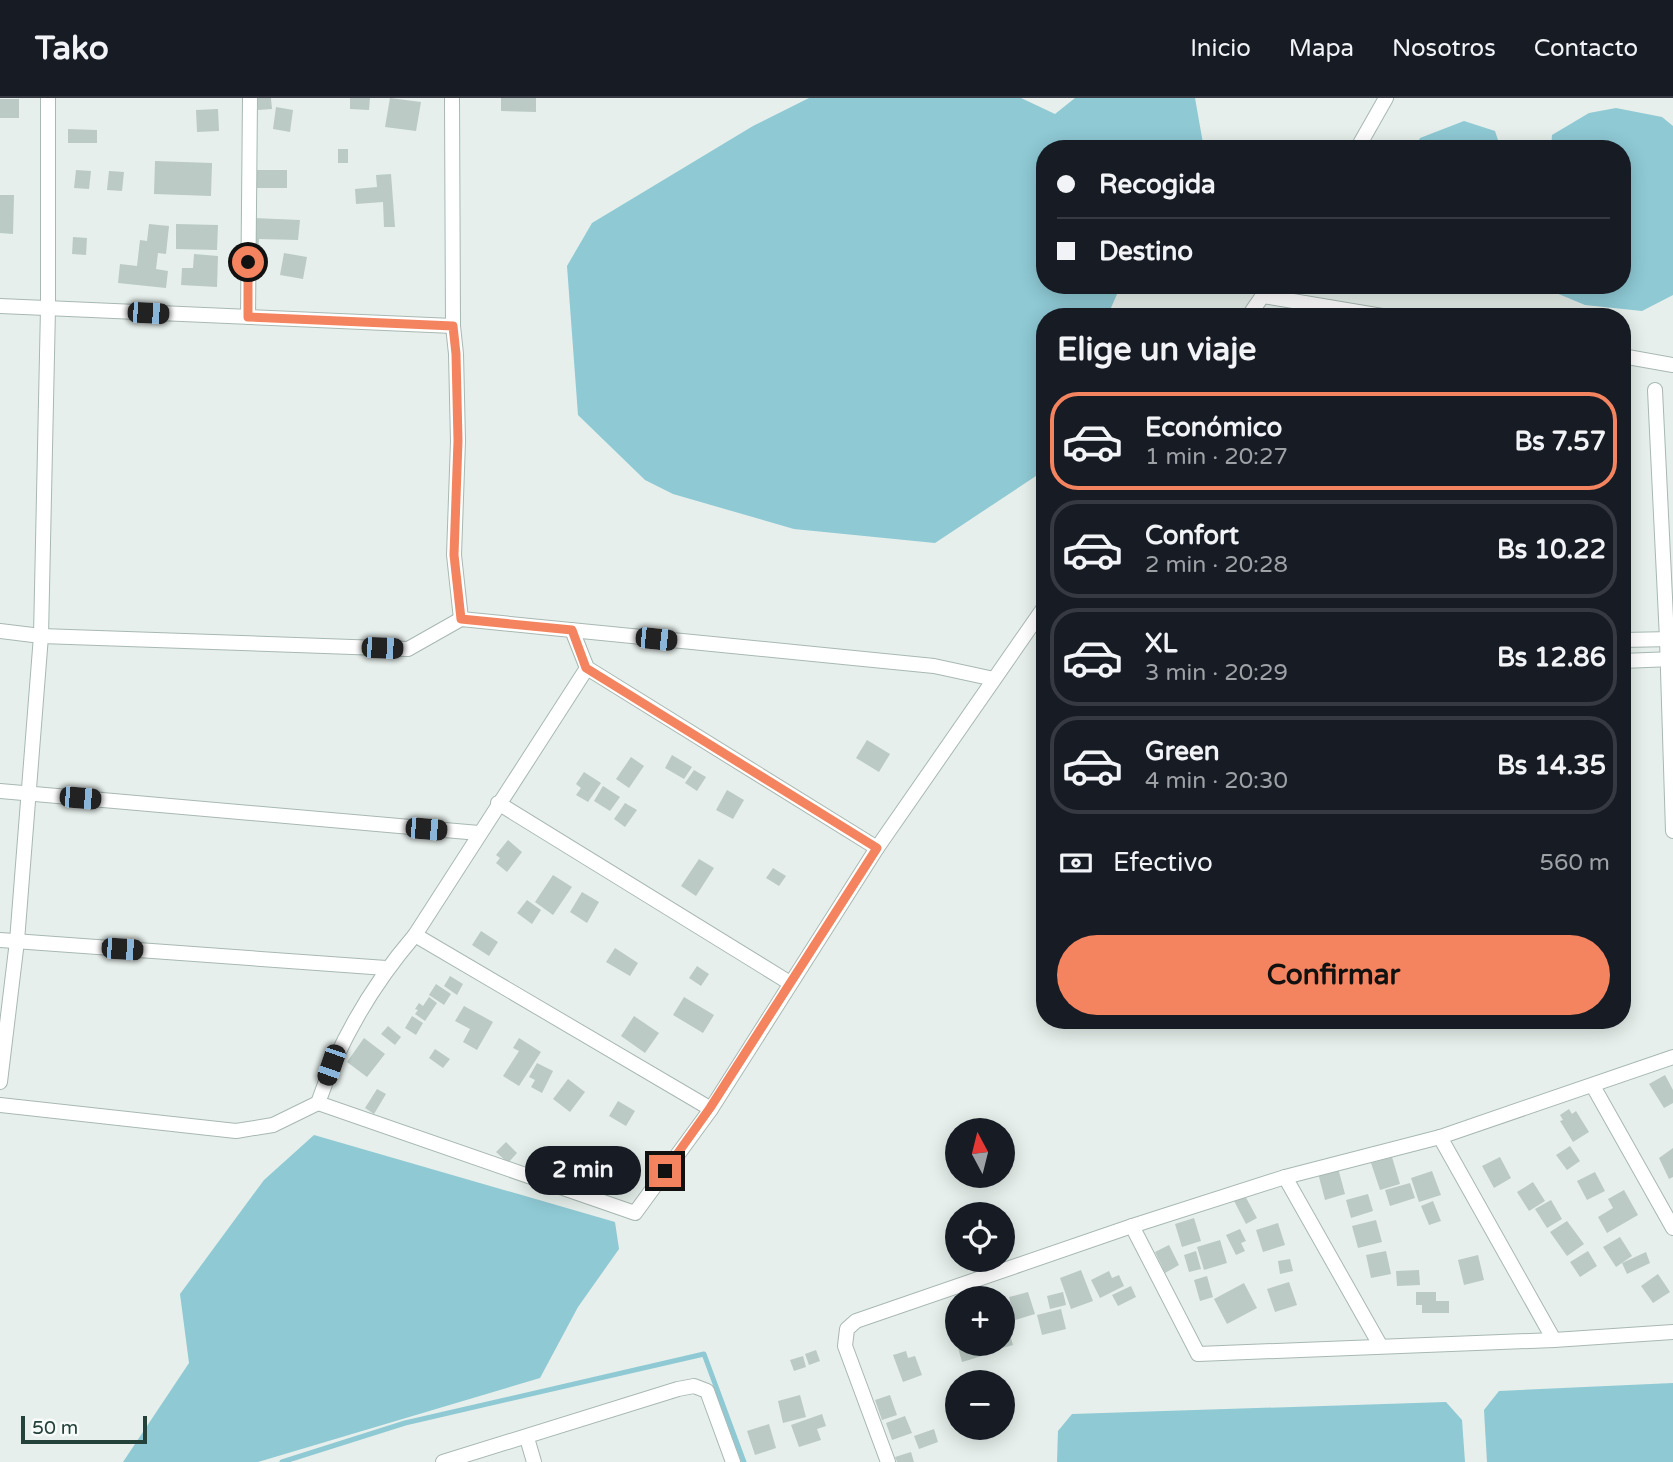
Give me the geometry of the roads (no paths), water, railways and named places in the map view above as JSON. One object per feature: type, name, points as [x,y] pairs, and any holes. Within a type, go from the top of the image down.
[{"type":"street","points":[[0,1082],[17,941],[41,636],[48,308],[48,98]]},
{"type":"street","points":[[248,317],[250,98]]},
{"type":"street","points":[[452,98],[453,326],[458,441],[454,555],[461,619]]},
{"type":"street","points":[[1362,140],[1387,98]]},
{"type":"street","points":[[1285,294],[1348,308]]},
{"type":"street","points":[[0,306],[453,326]]},
{"type":"street","points":[[1631,358],[1673,365]]},
{"type":"street","points":[[1656,390],[1670,639],[1673,831]]},
{"type":"street","points":[[0,631],[41,636],[408,649],[461,619],[934,666],[994,679]]},
{"type":"street","points":[[318,1103],[635,1213],[710,1108],[877,848],[1036,619]]},
{"type":"street","points":[[572,630],[586,668],[877,848]]},
{"type":"street","points":[[1631,640],[1670,639]]},
{"type":"street","points":[[1631,661],[1670,659]]},
{"type":"street","points":[[0,1105],[236,1131],[273,1125],[318,1103],[331,1065],[386,968],[415,934],[586,668]]},
{"type":"street","points":[[0,791],[479,833]]},
{"type":"street","points":[[498,803],[790,983]]},
{"type":"street","points":[[415,934],[710,1108]]},
{"type":"street","points":[[0,940],[386,968]]},
{"type":"street","points":[[888,1462],[845,1346],[847,1329],[856,1321],[1132,1226],[1285,1177],[1440,1138],[1673,1058]]},
{"type":"street","points":[[1593,1086],[1673,1228]]},
{"type":"street","points":[[1440,1138],[1554,1340]]},
{"type":"street","points":[[1285,1177],[1380,1345]]},
{"type":"street","points":[[1132,1226],[1198,1354],[1554,1340],[1673,1332]]},
{"type":"street","points":[[443,1462],[694,1386],[707,1391],[733,1462]]},
{"type":"street","points":[[527,1438],[534,1462]]},
{"type":"water","points":[[809,98],[1021,98],[1055,114],[1075,98],[1195,98],[1202,140],[1036,140],[1036,294],[1117,294],[1111,308],[1036,308],[1036,476],[935,543],[794,529],[673,494],[645,480],[578,415],[567,266],[592,223],[753,126]]},
{"type":"water","points":[[1616,108],[1662,117],[1673,126],[1673,295],[1642,311],[1585,305],[1559,294],[1631,294],[1631,140],[1552,140],[1552,135],[1589,113]]},
{"type":"water","points":[[1464,121],[1495,131],[1498,140],[1419,140]]},
{"type":"water","points":[[314,1135],[615,1222],[619,1249],[578,1307],[540,1378],[258,1462],[123,1462],[189,1363],[180,1294],[264,1180]]},
{"type":"water","points":[[1673,1383],[1673,1462],[1487,1462],[1484,1410],[1499,1391]]},
{"type":"water","points":[[1446,1402],[1462,1420],[1465,1462],[1057,1462],[1058,1431],[1072,1414]]},
{"type":"waterway","points":[[282,1462],[405,1423],[704,1354],[744,1462]]}]
